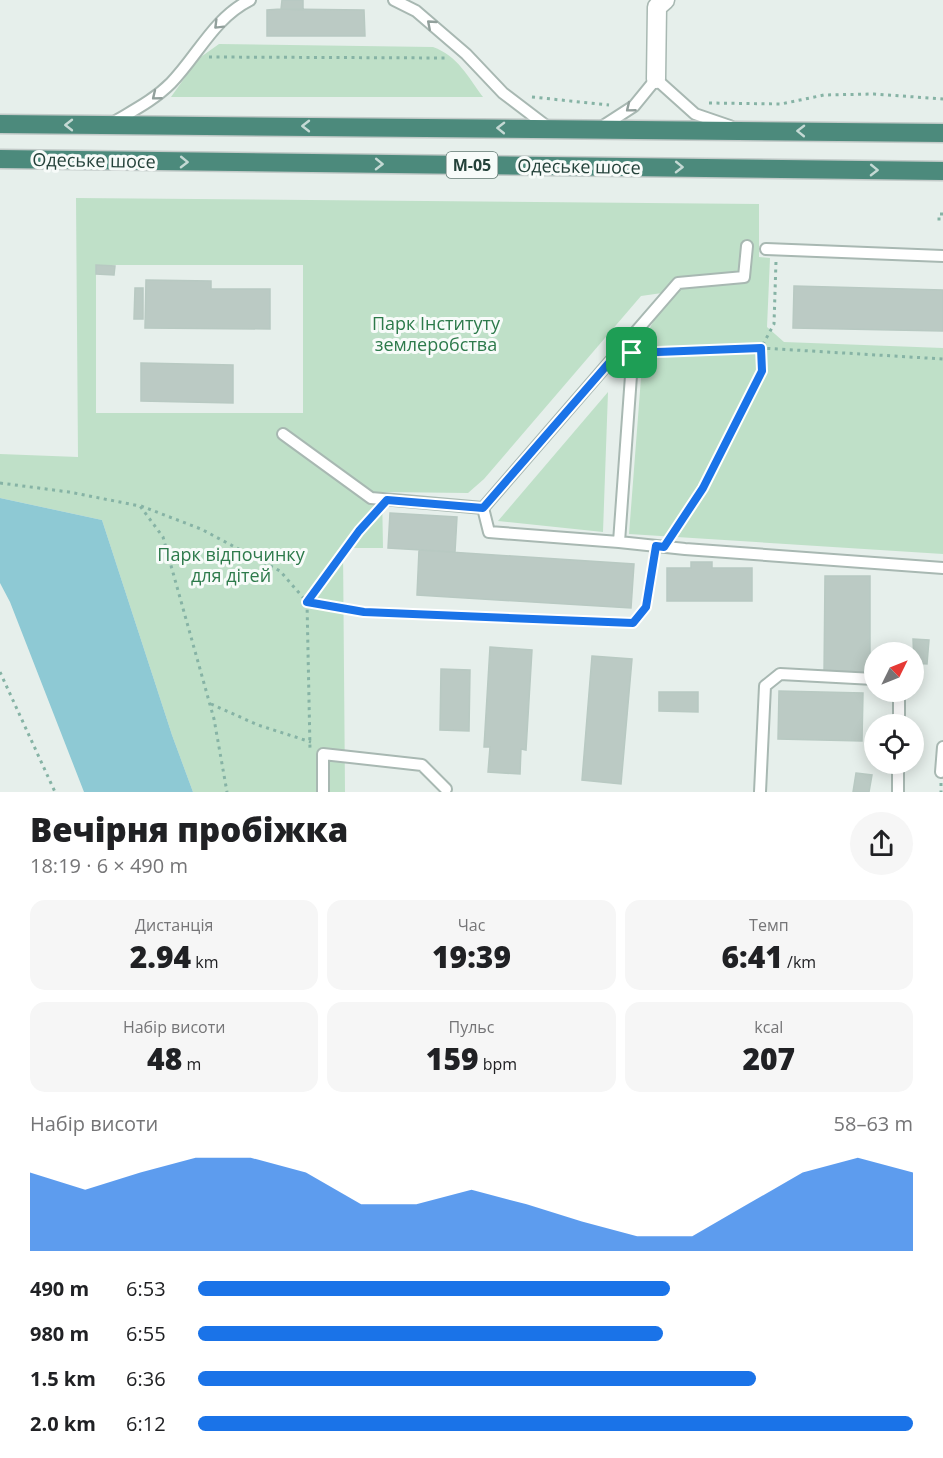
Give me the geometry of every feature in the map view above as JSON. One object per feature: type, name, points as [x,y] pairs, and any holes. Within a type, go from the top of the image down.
[{"type":"highway","name":"Одеське шосе","points":[[0,124],[943,133]]},
{"type":"highway","name":"Одеське шосе","points":[[0,159],[943,171]]},
{"type":"street","points":[[656,79],[657,7],[665,0]]},
{"type":"lane","points":[[110,125],[153,99],[172,81],[214,28],[237,7],[250,0]]},
{"type":"lane","points":[[394,0],[416,11],[466,54],[502,93],[549,128]]},
{"type":"lane","points":[[597,129],[634,106],[656,79],[695,114],[744,131]]},
{"type":"lane","points":[[483,508],[678,283],[744,277],[747,246]]},
{"type":"lane","points":[[771,250],[943,256]]},
{"type":"lane","points":[[619,542],[634,334]]},
{"type":"lane","points":[[283,434],[371,498],[483,508]]},
{"type":"lane","points":[[483,508],[489,532],[943,568]]},
{"type":"lane","points":[[760,792],[765,686],[780,674],[864,678]]},
{"type":"lane","points":[[941,772],[943,747]]},
{"type":"lane","points":[[323,792],[323,754],[422,765],[447,791]]},
{"type":"lane","points":[[898,774],[898,792]]},
{"type":"path","points":[[201,57],[459,58]]},
{"type":"path","points":[[703,103],[781,104],[824,95],[874,94],[943,99]]},
{"type":"path","points":[[522,96],[611,105]]},
{"type":"path","points":[[943,214],[939,214],[939,221],[943,221]]},
{"type":"path","points":[[0,483],[69,492],[140,506],[201,529],[280,571],[307,602],[364,612],[633,623],[646,607],[660,547],[703,488],[762,371],[761,348],[774,324],[771,250]]},
{"type":"path","points":[[632,353],[761,348],[943,359]]},
{"type":"path","points":[[310,751],[307,602],[359,531],[387,500]]},
{"type":"path","points":[[140,506],[163,537],[210,704],[227,792]]},
{"type":"path","points":[[0,672],[55,792]]},
{"type":"path","points":[[210,704],[258,725],[310,741]]},
{"type":"green space","points":[[219,44],[433,47],[456,62],[483,97],[171,97],[198,59]]},
{"type":"green space","name":"Парк Інституту землеробства","points":[[76,198],[759,204],[759,257],[770,258],[767,327],[784,342],[943,348],[943,554],[629,534],[644,339],[669,292],[641,296],[484,479],[468,493],[382,492],[383,548],[343,548],[345,792],[193,792],[172,735],[102,520],[0,498],[0,454],[78,457]],"holes":[[[96,265],[303,265],[303,413],[96,413]]]},
{"type":"green space","points":[[608,392],[603,532],[498,521]]},
{"type":"water","points":[[0,498],[102,520],[172,735],[193,792],[84,792],[10,602],[0,583]]},
{"type":"building","points":[[282,0],[303,0],[303,10],[281,9]]},
{"type":"building","points":[[267,10],[364,10],[365,36],[267,36]]},
{"type":"building","points":[[96,265],[115,266],[114,275],[96,274]]},
{"type":"building","points":[[146,280],[211,281],[211,289],[270,289],[270,329],[145,328]]},
{"type":"building","points":[[794,286],[943,290],[943,331],[793,328]]},
{"type":"building","points":[[135,288],[143,288],[143,319],[134,319]]},
{"type":"building","points":[[141,363],[233,365],[233,403],[141,401]]},
{"type":"building","points":[[390,513],[457,517],[455,552],[388,548]]},
{"type":"building","points":[[419,550],[634,564],[631,608],[417,595]]},
{"type":"building","points":[[691,562],[712,562],[712,568],[752,568],[752,601],[667,601],[667,568],[691,568]]},
{"type":"building","points":[[825,576],[870,576],[870,642],[864,642],[864,675],[824,675]]},
{"type":"building","points":[[913,639],[929,640],[927,664],[924,664],[924,642],[913,642]]},
{"type":"building","points":[[490,647],[532,650],[526,750],[521,749],[520,774],[488,772],[490,747],[484,747]]},
{"type":"building","points":[[592,656],[632,659],[621,784],[582,780]]},
{"type":"building","points":[[441,669],[470,670],[469,731],[440,730]]},
{"type":"building","points":[[779,691],[863,693],[862,741],[778,739]]},
{"type":"building","points":[[659,692],[698,692],[698,712],[659,711]]},
{"type":"building","points":[[856,773],[872,775],[869,792],[853,792]]},
{"type":"route","points":[[634,334],[632,353],[761,348],[762,371],[703,488],[664,547],[656,546],[646,607],[633,623],[364,612],[307,602],[359,531],[387,500],[483,508],[634,334]]},
{"type":"park label","name":"Парк відпочинку для дітей","points":[[231,564]]}]
